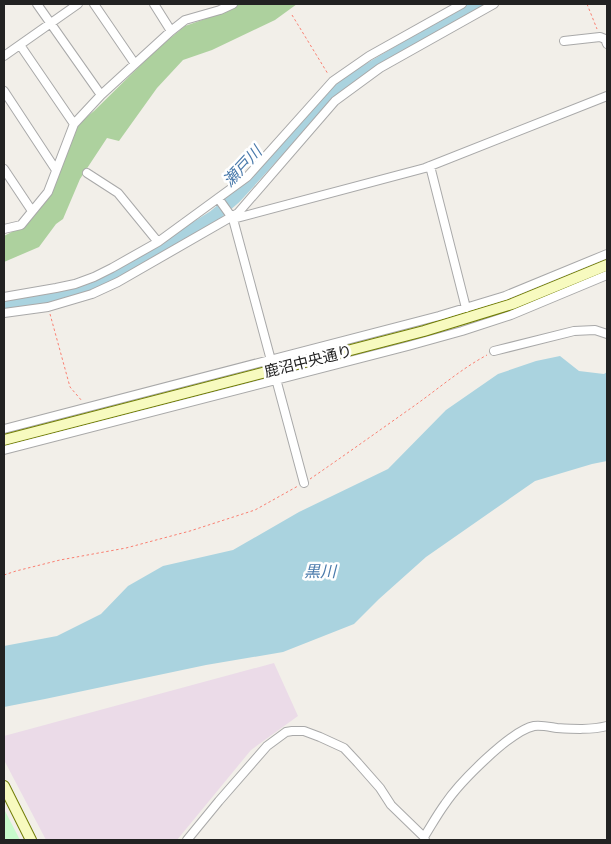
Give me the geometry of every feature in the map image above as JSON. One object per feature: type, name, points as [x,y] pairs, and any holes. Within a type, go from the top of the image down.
[{"type":"street","points":[[37,4],[101,95]]},
{"type":"street","points":[[4,56],[78,4]]},
{"type":"street","points":[[94,4],[135,64]]},
{"type":"street","points":[[154,4],[170,31]]},
{"type":"street","points":[[4,229],[21,225],[48,192],[74,124],[101,95],[170,31],[185,20],[220,10],[233,4]]},
{"type":"street","points":[[4,297],[75,284],[112,268],[158,242],[247,177],[333,81],[369,56],[462,4]]},
{"type":"street","points":[[4,313],[48,306],[92,294],[118,282],[232,217],[238,213],[335,101],[380,68],[494,4]]},
{"type":"street","points":[[564,41],[600,37],[605,39],[607,44]]},
{"type":"street","points":[[20,45],[74,124]]},
{"type":"street","points":[[4,90],[56,170]]},
{"type":"street","points":[[232,217],[430,166],[607,96]]},
{"type":"street","points":[[430,166],[466,308]]},
{"type":"street","points":[[4,169],[32,211]]},
{"type":"street","points":[[87,173],[118,193],[158,242]]},
{"type":"street","points":[[218,198],[232,217],[304,483]]},
{"type":"street","points":[[273,370],[505,296],[607,254]]},
{"type":"street","name":"鹿沼中央通り","points":[[10,436],[273,370],[480,315],[607,265]]},
{"type":"street","points":[[4,450],[10,436],[85,408],[462,331],[526,309],[607,276]]},
{"type":"street","points":[[494,351],[574,331],[595,330],[607,334]]},
{"type":"street","points":[[187,840],[218,801],[267,746],[286,732],[304,731],[344,748],[380,788],[391,805],[424,839],[445,804],[469,775],[519,732],[534,726],[579,729],[607,726]]},
{"type":"street","points":[[4,786],[31,840]]},
{"type":"path","points":[[587,4],[600,37]]},
{"type":"path","points":[[292,15],[333,81]]},
{"type":"path","points":[[48,306],[70,386],[81,399],[85,408]]},
{"type":"path","points":[[4,575],[60,560],[126,548],[190,531],[255,510],[304,483],[453,377],[494,351]]},
{"type":"shaded area","points":[[274,663],[298,716],[251,750],[177,840],[46,840],[4,760],[4,736]]},
{"type":"green space","points":[[240,4],[297,4],[275,20],[212,50],[183,60],[157,88],[119,141],[107,138],[80,179],[63,219],[56,224],[39,247],[4,262],[4,236],[27,224],[64,160],[78,124],[94,111],[157,49],[185,26]]},
{"type":"green space","points":[[4,809],[20,840],[4,840]]},
{"type":"water","name":"黒川","points":[[560,356],[579,371],[604,374],[607,372],[607,461],[535,481],[426,557],[354,624],[283,652],[206,665],[4,707],[4,646],[57,636],[101,614],[128,586],[163,566],[233,550],[299,512],[388,469],[446,410],[498,374],[536,361]]},
{"type":"waterway","name":"瀬戸川","points":[[4,305],[40,300],[85,288],[107,279],[150,256],[214,216],[235,198],[319,106],[347,82],[479,4]]}]
